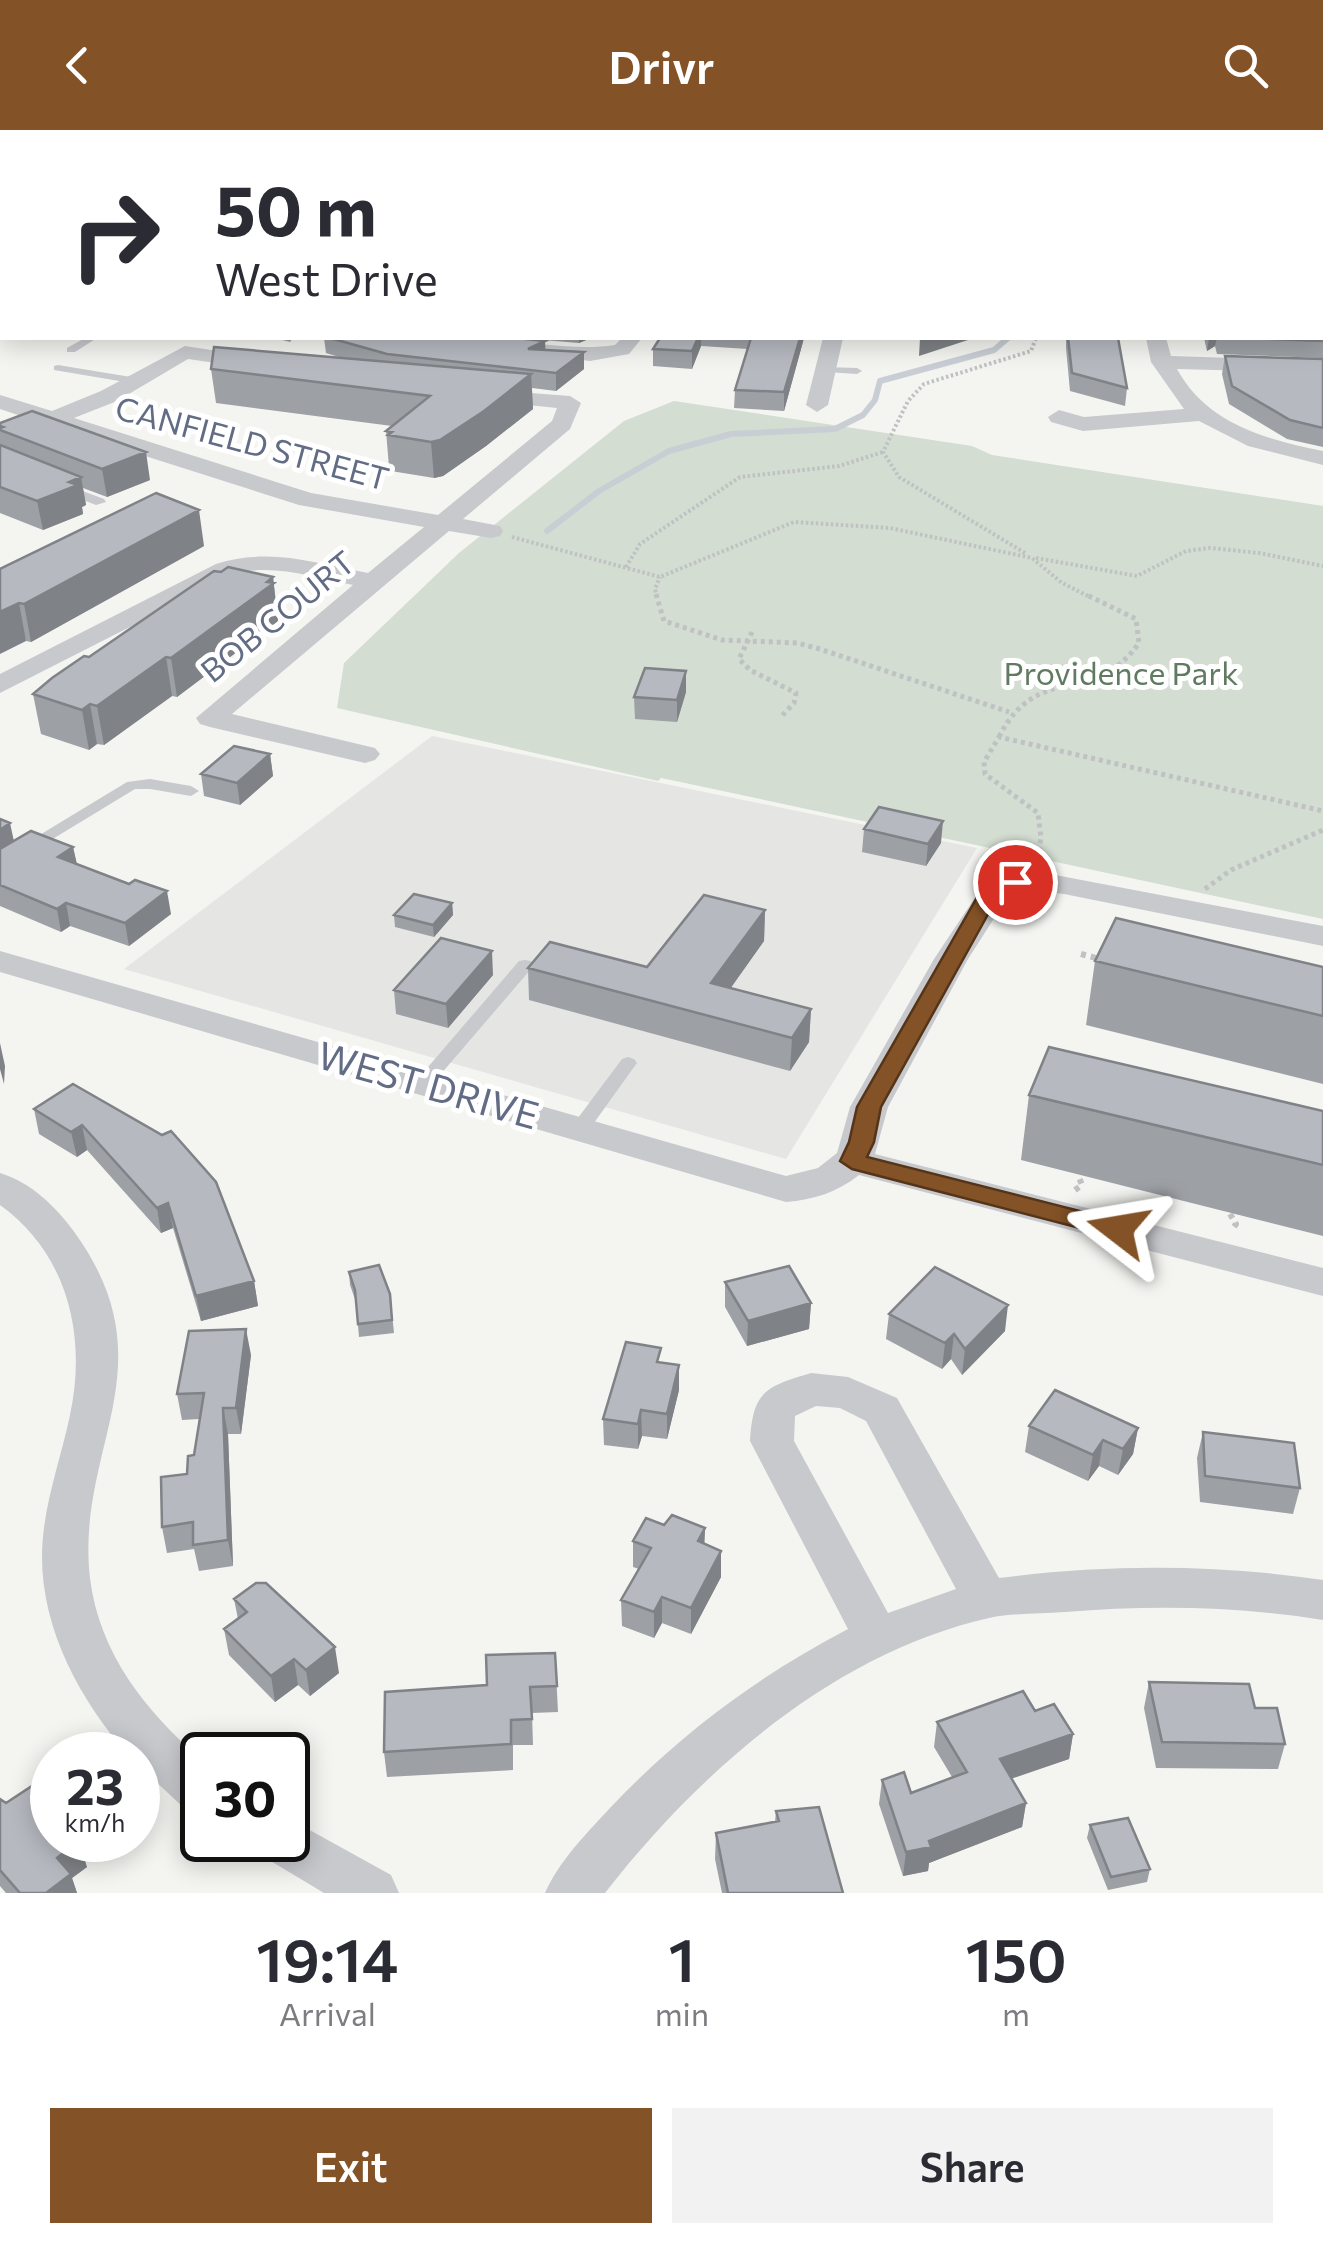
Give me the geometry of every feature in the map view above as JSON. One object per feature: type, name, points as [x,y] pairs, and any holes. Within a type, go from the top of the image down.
[{"type":"street","points":[[477,340],[590,356],[622,350],[630,340]]},
{"type":"street","points":[[817,405],[838,340]]},
{"type":"street","points":[[1156,340],[1162,362],[1186,403],[1198,415],[1270,446],[1323,458]]},
{"type":"street","points":[[0,441],[137,381],[185,352],[279,366]]},
{"type":"street","points":[[1162,362],[1323,367]]},
{"type":"street","name":"BOB COURT","points":[[365,754],[210,718],[562,424],[570,402],[464,391]]},
{"type":"street","name":"CANFIELD STREET","points":[[0,402],[307,500],[492,532]]},
{"type":"street","points":[[1060,417],[1083,424],[1198,415]]},
{"type":"street","points":[[0,685],[225,570],[251,561],[376,582]]},
{"type":"street","points":[[1323,936],[1034,880],[1015,882],[989,894],[869,1107],[862,1142],[852,1161],[1323,1282]]},
{"type":"street","name":"WEST DRIVE","points":[[0,961],[786,1188],[804,1188],[832,1177],[852,1161]]},
{"type":"street","points":[[0,1186],[36,1213],[62,1241],[81,1274],[95,1315],[98,1382],[72,1488],[65,1543],[72,1612],[99,1678],[140,1736],[180,1772]]},
{"type":"street","points":[[876,1636],[772,1441],[774,1408],[811,1389],[848,1393],[882,1410],[986,1599]]},
{"type":"street","points":[[572,1893],[602,1852],[660,1790],[715,1741],[799,1682],[876,1636],[986,1599],[1124,1587],[1204,1586],[1323,1600]]},
{"type":"street","points":[[310,1856],[372,1893]]},
{"type":"lane","points":[[71,350],[88,340]]},
{"type":"lane","points":[[58,368],[137,381]]},
{"type":"lane","points":[[826,369],[857,371]]},
{"type":"lane","points":[[50,482],[100,502]]},
{"type":"lane","points":[[0,866],[132,785],[150,784],[191,792]]},
{"type":"lane","points":[[422,1085],[524,965]]},
{"type":"lane","points":[[579,1130],[628,1062]]},
{"type":"path","points":[[626,568],[640,544],[740,477],[840,466],[883,452],[915,390],[966,368],[1031,351],[1035,340]]},
{"type":"path","points":[[883,452],[899,477],[1032,558],[1062,583],[1136,619],[1139,643],[1121,666],[1023,698],[1008,712],[984,762],[985,774],[1024,797],[1037,809],[1043,822],[1034,880]]},
{"type":"path","points":[[492,532],[660,578],[794,522],[890,528],[1137,576],[1152,575],[1191,550],[1228,550],[1323,566]]},
{"type":"path","points":[[660,578],[655,589],[664,621],[722,640],[796,643],[820,649],[1008,712]]},
{"type":"path","points":[[752,632],[739,659],[744,667],[780,680],[796,693],[794,703],[781,717]]},
{"type":"path","points":[[999,737],[1323,811]]},
{"type":"path","points":[[1186,907],[1220,874],[1295,846],[1323,830]]},
{"type":"path","points":[[1081,954],[1114,962]]},
{"type":"path","points":[[1074,1191],[1082,1184],[1078,1175]]},
{"type":"shaded area","points":[[432,736],[977,848],[786,1159],[124,969]]},
{"type":"green space","name":"Providence Park","points":[[674,401],[972,446],[992,455],[1323,506],[1323,919],[661,778],[658,781],[337,708],[344,663],[459,553],[624,421]]},
{"type":"building","points":[[337,340],[535,340],[545,341],[528,349],[584,352],[556,373],[387,354]]},
{"type":"building","points":[[659,340],[697,340],[692,351],[653,349]]},
{"type":"building","points":[[750,340],[799,340],[784,392],[735,390]]},
{"type":"building","points":[[1068,340],[1118,340],[1127,388],[1072,373]]},
{"type":"building","points":[[214,347],[531,374],[484,411],[431,442],[388,435],[392,432],[386,431],[430,396],[211,369]]},
{"type":"building","points":[[1225,356],[1323,359],[1323,428],[1290,420],[1232,386]]},
{"type":"building","points":[[32,411],[146,452],[102,469],[0,430],[0,423]]},
{"type":"building","points":[[0,445],[81,477],[69,482],[78,485],[37,501],[0,487]]},
{"type":"building","points":[[156,493],[199,510],[24,604],[0,612],[0,569]]},
{"type":"building","points":[[228,567],[273,577],[267,582],[274,583],[97,706],[90,704],[82,710],[33,694],[214,571]]},
{"type":"building","points":[[645,668],[686,671],[677,700],[634,697]]},
{"type":"building","points":[[234,746],[270,754],[237,783],[201,774]]},
{"type":"building","points":[[879,807],[943,821],[928,844],[864,829]]},
{"type":"building","points":[[31,831],[73,847],[58,857],[129,884],[135,880],[167,891],[125,923],[66,903],[57,909],[0,885],[0,849]]},
{"type":"building","points":[[414,894],[452,903],[433,925],[394,915]]},
{"type":"building","points":[[704,895],[765,910],[711,983],[811,1009],[792,1038],[528,968],[550,942],[647,967]]},
{"type":"building","points":[[1116,918],[1323,967],[1323,1016],[1095,961]]},
{"type":"building","points":[[441,938],[492,951],[446,1004],[394,990]]},
{"type":"building","points":[[1049,1047],[1323,1111],[1323,1165],[1029,1095]]},
{"type":"building","points":[[73,1084],[162,1135],[171,1131],[216,1182],[254,1281],[196,1296],[168,1203],[157,1208],[82,1125],[71,1132],[34,1109]]},
{"type":"building","points":[[379,1265],[390,1294],[392,1320],[358,1324],[349,1272]]},
{"type":"building","points":[[789,1266],[811,1303],[748,1321],[725,1282]]},
{"type":"building","points":[[935,1267],[1008,1305],[965,1349],[954,1334],[945,1343],[889,1314]]},
{"type":"building","points":[[246,1329],[236,1408],[223,1408],[228,1540],[193,1545],[193,1522],[162,1527],[161,1477],[187,1474],[188,1456],[194,1455],[204,1393],[177,1394],[189,1331]]},
{"type":"building","points":[[626,1342],[661,1348],[657,1362],[679,1365],[667,1414],[641,1410],[638,1424],[603,1419]]},
{"type":"building","points":[[1055,1390],[1138,1428],[1123,1449],[1103,1440],[1093,1455],[1029,1426]]},
{"type":"building","points":[[1203,1432],[1294,1443],[1300,1488],[1205,1476]]},
{"type":"building","points":[[672,1515],[705,1528],[698,1541],[721,1551],[691,1608],[662,1597],[654,1612],[621,1600],[651,1548],[633,1541],[646,1518],[664,1525]]},
{"type":"building","points":[[256,1583],[266,1583],[335,1647],[306,1670],[294,1659],[271,1676],[224,1629],[247,1612],[234,1599]]},
{"type":"building","points":[[555,1653],[557,1686],[530,1687],[532,1719],[511,1720],[511,1744],[384,1752],[385,1692],[487,1685],[486,1655]]},
{"type":"building","points":[[1149,1682],[1249,1684],[1255,1708],[1277,1708],[1285,1744],[1162,1742]]},
{"type":"building","points":[[1023,1691],[1035,1711],[1054,1704],[1073,1734],[1000,1759],[1026,1803],[929,1841],[931,1847],[906,1852],[882,1780],[904,1772],[911,1793],[967,1772],[937,1722]]},
{"type":"building","points":[[30,1787],[30,1862],[60,1862],[71,1874],[46,1893],[20,1893],[0,1870],[0,1799],[6,1803]]},
{"type":"building","points":[[819,1807],[843,1893],[728,1893],[716,1833],[779,1821],[776,1811]]},
{"type":"building","points":[[1128,1818],[1150,1869],[1111,1877],[1090,1825]]},
{"type":"waterway","points":[[547,531],[599,491],[669,451],[731,434],[835,429],[863,415],[875,400],[880,381],[994,350],[1006,340]]},
{"type":"route","points":[[1015,882],[989,894],[869,1107],[862,1142],[852,1161],[1118,1229]]}]
